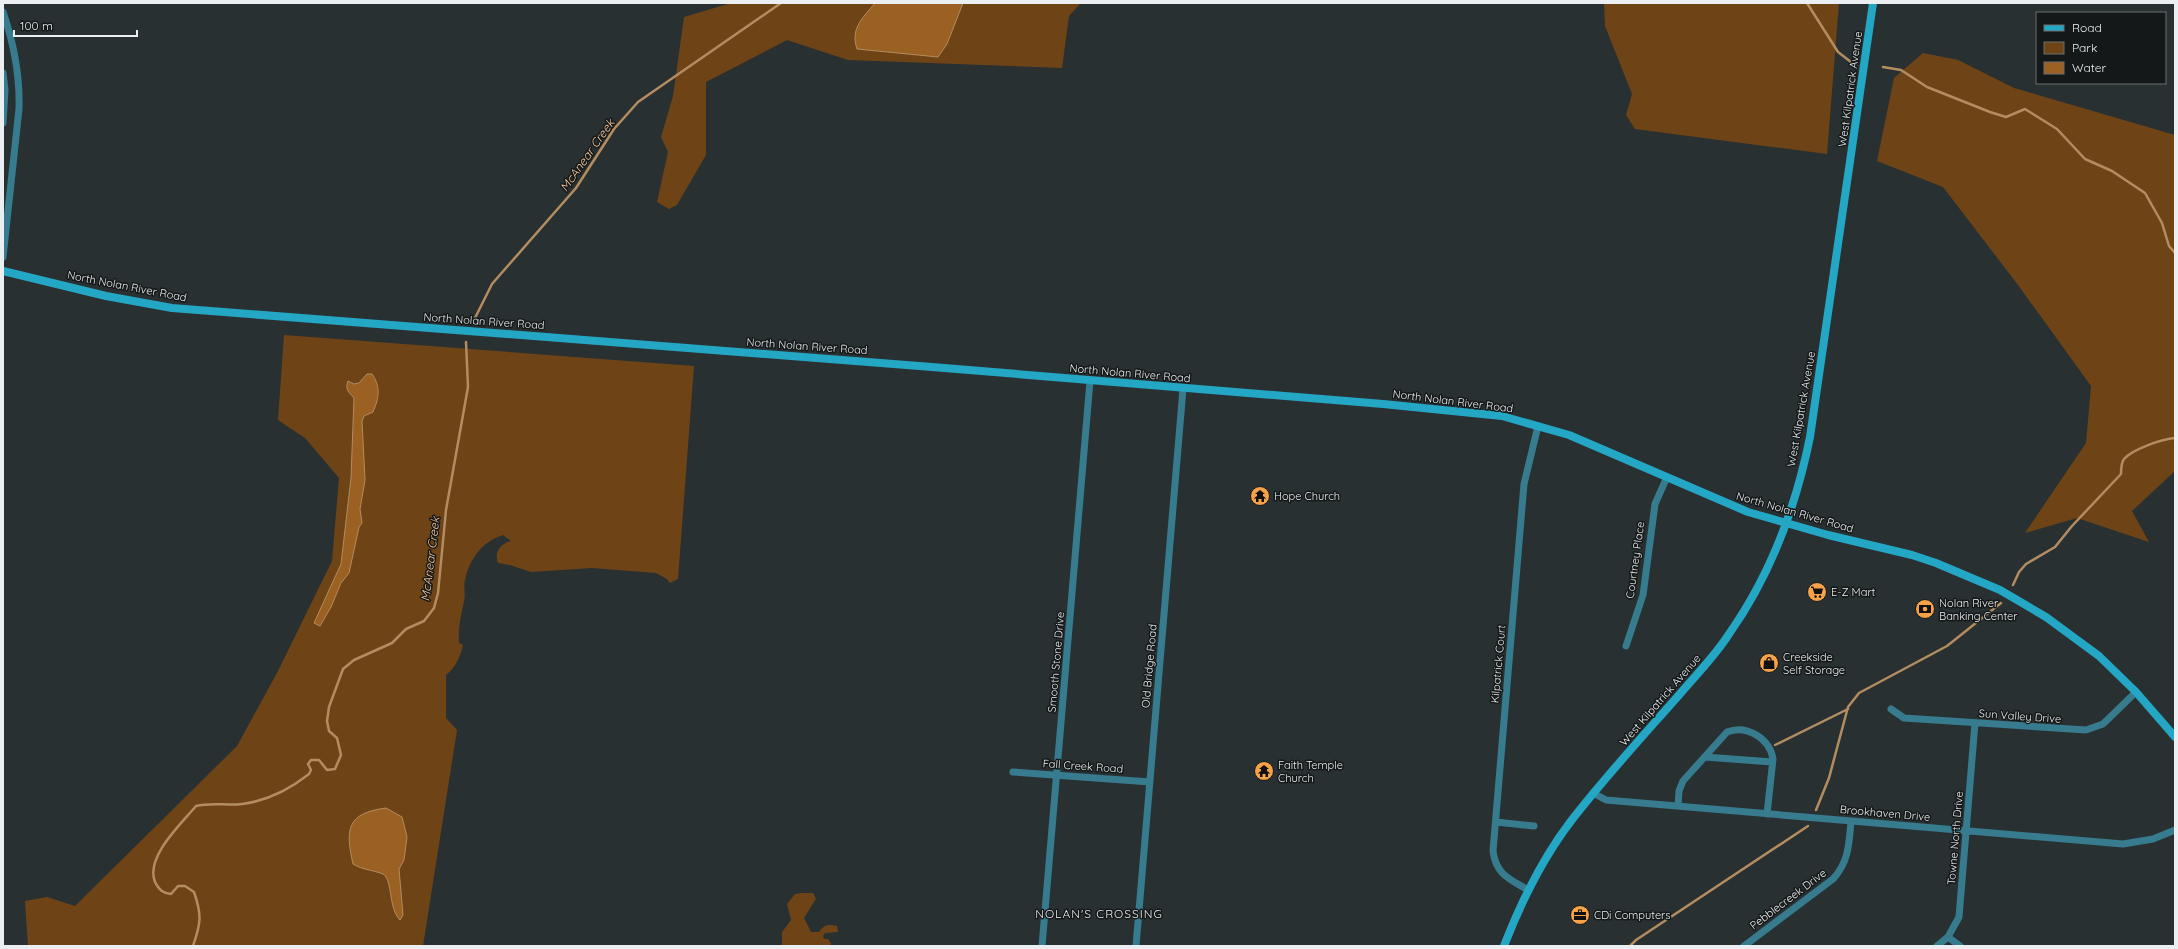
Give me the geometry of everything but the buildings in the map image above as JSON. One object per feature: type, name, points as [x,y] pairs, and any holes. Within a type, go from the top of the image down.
[{"type":"main road","name":"West Kilpatrick Avenue","points":[[1504,946],[1528,890],[1554,845],[1593,793],[1729,636],[1761,580],[1786,523],[1800,482],[1810,437],[1873,3]]},
{"type":"main road","name":"North Nolan River Road","points":[[3,271],[106,296],[172,308],[1090,381],[1502,416],[1569,435],[1742,510],[1786,523],[1912,555],[1936,563],[2000,590],[2070,634],[2099,656],[2136,692],[2175,737]]},
{"type":"street","points":[[3,12],[11,35],[20,85],[19,109],[3,258]]},
{"type":"street","points":[[3,73],[5,90],[3,122]]},
{"type":"street","name":"Smooth Stone Drive","points":[[1042,946],[1090,381]]},
{"type":"street","name":"Old Bridge Road","points":[[1136,946],[1183,389]]},
{"type":"street","name":"Kilpatrick Court","points":[[1528,890],[1510,879],[1496,866],[1493,851],[1524,484],[1538,426]]},
{"type":"street","name":"Courtney Place","points":[[1626,646],[1643,595],[1655,504],[1666,477]]},
{"type":"street","name":"Sun Valley Drive","points":[[1891,709],[1904,718],[2070,730],[2095,729],[2103,724],[2136,692]]},
{"type":"street","name":"Towne North Drive","points":[[1937,946],[1948,937],[1959,917],[1975,723]]},
{"type":"street","points":[[1678,806],[1679,791],[1683,781],[1727,732],[1743,730],[1751,732],[1768,743],[1772,750],[1767,814]]},
{"type":"street","points":[[1705,756],[1772,762]]},
{"type":"street","name":"Fall Creek Road","points":[[1013,772],[1150,782]]},
{"type":"street","name":"Brookhaven Drive","points":[[1593,793],[1606,800],[2126,844],[2153,839],[2175,830]]},
{"type":"street","name":"Pebblecreek Drive","points":[[1744,946],[1833,879],[1841,871],[1848,854],[1851,821]]},
{"type":"street","points":[[1496,822],[1534,826]]},
{"type":"street","points":[[1948,937],[1960,946]]},
{"type":"green space","points":[[731,3],[875,3],[858,25],[947,44],[963,3],[1081,3],[1069,16],[1062,68],[848,60],[787,40],[706,82],[706,155],[677,205],[669,209],[657,202],[668,152],[661,137],[673,96],[684,17]]},
{"type":"green space","points":[[1604,3],[1839,3],[1827,154],[1635,129],[1626,115],[1632,94],[1605,26]]},
{"type":"green space","points":[[1923,53],[1958,60],[2014,88],[2175,135],[2175,471],[2132,511],[2149,542],[2077,518],[2025,533],[2086,443],[2091,386],[2018,285],[1943,187],[1877,161],[1894,78]]},
{"type":"green space","points":[[284,335],[694,366],[678,579],[670,583],[667,579],[656,573],[592,568],[531,572],[510,565],[498,563],[497,552],[501,546],[511,541],[503,535],[489,542],[478,552],[470,565],[464,583],[465,598],[460,622],[459,638],[459,643],[463,645],[457,662],[446,675],[446,718],[457,730],[423,946],[28,946],[25,901],[47,897],[75,906],[237,746],[278,671],[332,561],[339,478],[305,438],[278,420]]},
{"type":"green space","points":[[813,893],[816,899],[804,918],[811,932],[819,932],[827,925],[837,926],[838,932],[825,933],[823,936],[824,939],[828,939],[831,943],[830,946],[782,946],[782,932],[791,920],[787,904],[795,894]]},
{"type":"water","points":[[875,3],[963,3],[947,44],[938,57],[857,49],[855,42],[856,29]]},
{"type":"water","points":[[367,374],[372,374],[375,379],[378,393],[377,402],[373,412],[364,416],[362,421],[365,480],[360,509],[362,523],[359,527],[349,573],[341,583],[331,607],[320,626],[314,623],[341,564],[351,478],[354,398],[348,390],[347,384],[348,381],[354,384],[359,383]]},
{"type":"water","points":[[386,808],[402,817],[407,837],[404,860],[399,869],[403,915],[400,920],[394,909],[386,877],[383,874],[360,868],[353,864],[349,841],[352,825],[356,819],[373,810]]},
{"type":"waterway","name":"McAnear Creek","points":[[475,318],[492,284],[576,188],[614,129],[638,102],[781,3]]},
{"type":"waterway","name":"McAnear Creek","points":[[1807,3],[1838,52],[1851,62]]},
{"type":"waterway","name":"McAnear Creek","points":[[1883,67],[1901,70],[1927,87],[2006,117],[2025,109],[2057,129],[2085,159],[2112,171],[2145,193],[2162,223],[2169,246],[2175,253]]},
{"type":"waterway","name":"McAnear Creek","points":[[193,946],[200,919],[194,892],[185,886],[178,886],[171,894],[168,894],[163,892],[155,882],[153,872],[155,862],[166,841],[196,806],[208,804],[242,804],[278,794],[309,774],[311,770],[308,764],[311,760],[319,760],[327,770],[335,769],[341,755],[337,738],[329,731],[327,721],[329,707],[343,669],[354,660],[392,643],[406,629],[424,621],[434,608],[438,593],[446,510],[468,387],[466,342]]},
{"type":"waterway","points":[[2013,585],[2019,572],[2026,564],[2055,547],[2072,526],[2121,474],[2122,464],[2128,455],[2148,445],[2175,438]]},
{"type":"waterway","points":[[1816,810],[1829,778],[1848,707],[1859,693],[1947,646],[2001,603]]},
{"type":"waterway","points":[[1775,745],[1848,709]]},
{"type":"waterway","points":[[1630,946],[1636,940],[1808,826]]},
{"type":"place","name":"Hope Church","points":[[1260,496]]},
{"type":"place","name":"E-Z Mart","points":[[1817,592]]},
{"type":"place","name":"Nolan River Banking Center","points":[[1925,609]]},
{"type":"place","name":"Creekside Self Storage","points":[[1769,663]]},
{"type":"place","name":"Faith Temple Church","points":[[1264,771]]},
{"type":"place","name":"CDi Computers","points":[[1580,915]]},
{"type":"district","name":"NOLAN'S CROSSING","points":[[1099,913]]}]
